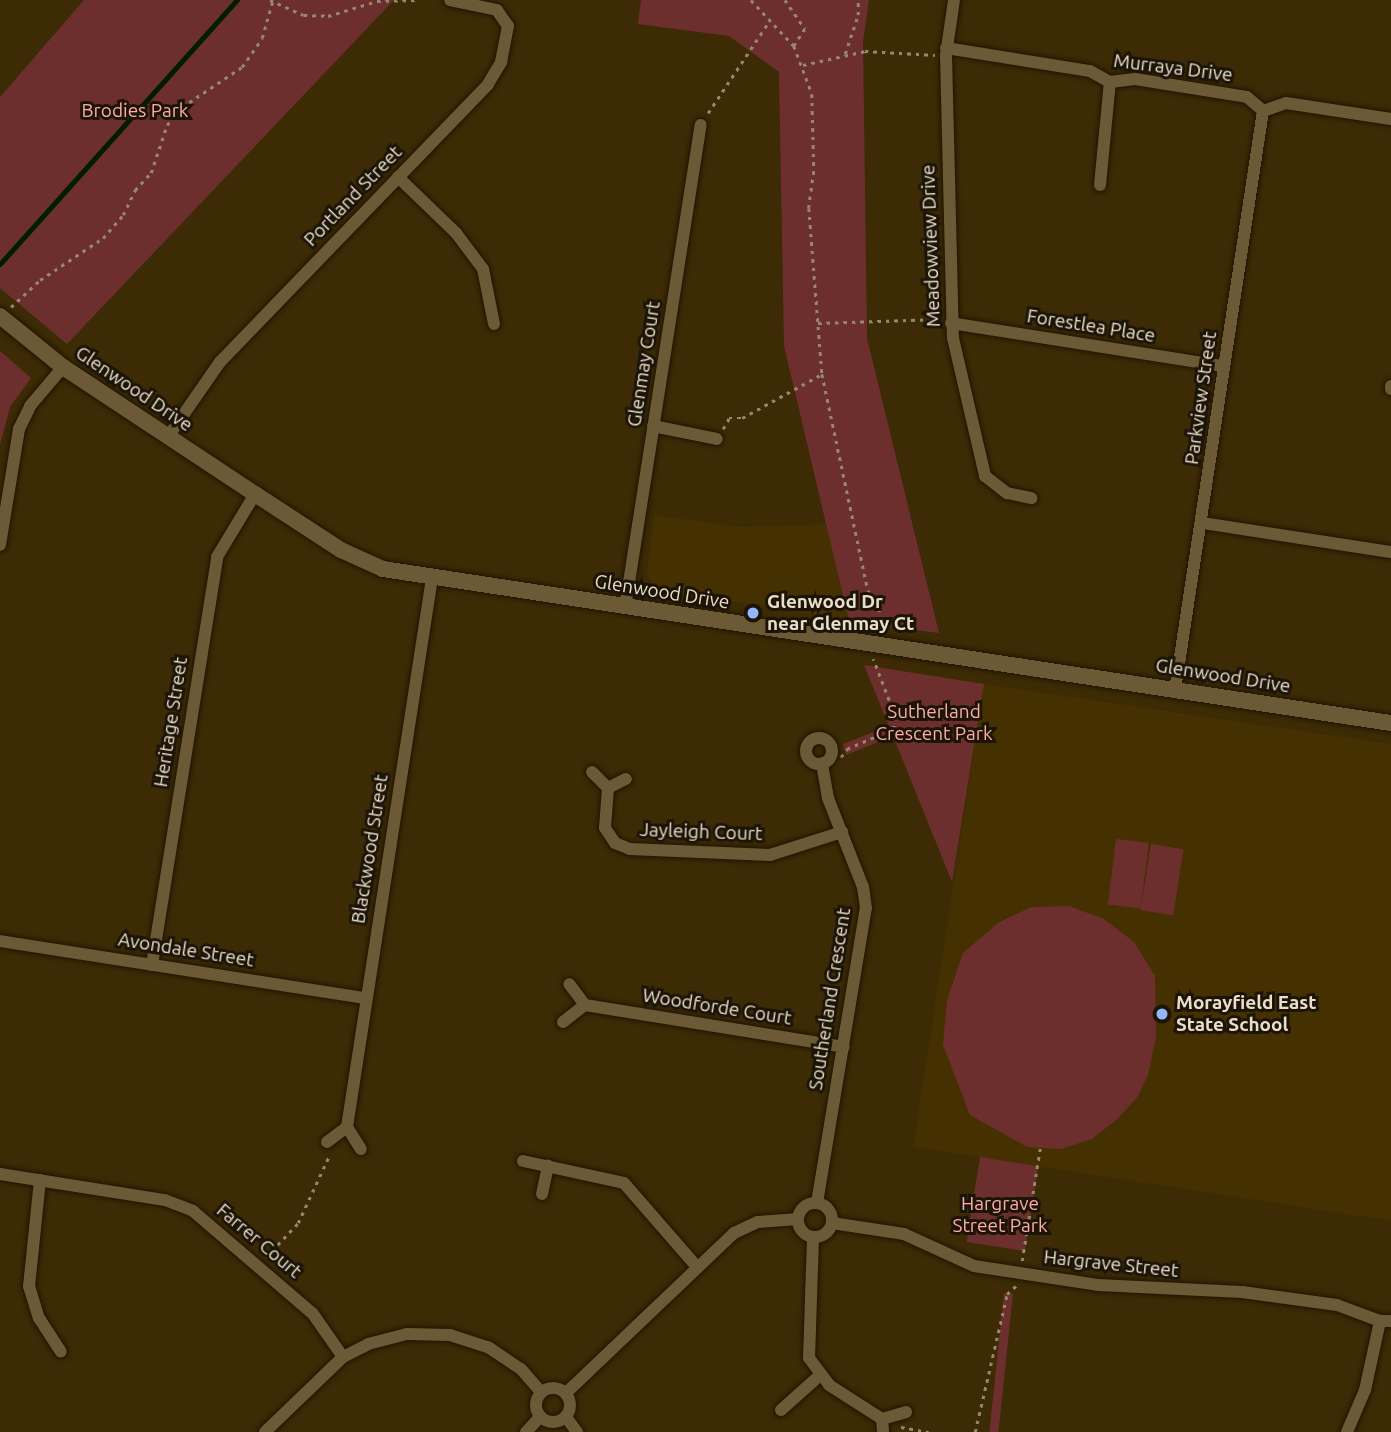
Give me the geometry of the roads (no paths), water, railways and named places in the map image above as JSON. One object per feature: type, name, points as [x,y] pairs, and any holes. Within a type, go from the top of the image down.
[{"type":"street","name":"Portland Street","points":[[168,437],[220,362],[488,85],[501,62],[508,26],[497,10],[450,0]]},
{"type":"street","name":"Meadowview Drive","points":[[954,0],[946,52],[951,321],[985,476],[1007,494],[1031,498]]},
{"type":"street","name":"Murraya Drive","points":[[946,52],[1090,71],[1110,82],[1135,79],[1247,97],[1263,111]]},
{"type":"street","points":[[1100,185],[1110,82]]},
{"type":"street","points":[[1263,111],[1286,103],[1391,119]]},
{"type":"street","name":"Parkview Street","points":[[1175,690],[1203,523],[1263,111]]},
{"type":"street","name":"Glenmay Court","points":[[625,608],[701,125]]},
{"type":"street","points":[[398,177],[456,233],[483,269],[494,324]]},
{"type":"street","name":"Glenwood Drive","points":[[6,312],[63,367],[354,557],[432,578],[1391,723]]},
{"type":"street","name":"Forestlea Place","points":[[951,321],[1224,366]]},
{"type":"street","points":[[0,545],[19,429],[30,406],[63,367]]},
{"type":"street","points":[[653,426],[717,439]]},
{"type":"street","name":"Heritage Street","points":[[152,965],[217,557],[255,494]]},
{"type":"street","points":[[1203,523],[1391,552]]},
{"type":"street","name":"Blackwood Street","points":[[347,1127],[432,578]]},
{"type":"street","name":"Southerland Crescent","points":[[825,739],[832,754],[822,764],[809,760],[808,743],[825,739]]},
{"type":"street","name":"Southerland Crescent","points":[[817,1203],[866,908],[822,764]]},
{"type":"street","points":[[592,772],[608,788],[626,779]]},
{"type":"street","name":"Jayleigh Court","points":[[608,788],[603,813],[606,828],[615,843],[630,849],[770,855],[842,832]]},
{"type":"street","name":"Avondale Street","points":[[0,941],[366,998]]},
{"type":"street","points":[[563,1022],[585,1005],[569,984]]},
{"type":"street","name":"Woodforde Court","points":[[585,1005],[844,1047]]},
{"type":"street","points":[[327,1142],[347,1127],[361,1149]]},
{"type":"street","points":[[523,1161],[624,1183],[696,1267]]},
{"type":"street","points":[[542,1194],[548,1166]]},
{"type":"street","name":"Farrer Court","points":[[0,1174],[180,1205],[209,1222],[260,1264],[313,1314],[343,1356]]},
{"type":"street","points":[[40,1181],[29,1286],[39,1318],[61,1352]]},
{"type":"street","points":[[817,1203],[827,1208],[832,1223],[828,1232],[813,1238],[803,1233],[798,1219],[802,1209],[817,1203]]},
{"type":"street","points":[[566,1393],[696,1267],[746,1226],[798,1219]]},
{"type":"street","name":"Hargrave Street","points":[[832,1223],[904,1234],[974,1266],[1110,1286],[1242,1292],[1337,1305],[1385,1321]]},
{"type":"street","points":[[813,1238],[807,1348],[820,1376],[883,1426],[906,1412]]},
{"type":"street","points":[[1347,1432],[1365,1390],[1385,1321]]},
{"type":"street","points":[[265,1432],[343,1356],[387,1338],[450,1335],[506,1357],[541,1392]]},
{"type":"street","points":[[781,1410],[820,1376]]},
{"type":"street","points":[[556,1388],[566,1393],[571,1403],[566,1418],[550,1422],[540,1416],[536,1401],[541,1392],[556,1388]]},
{"type":"street","points":[[526,1432],[540,1416]]},
{"type":"street","points":[[566,1418],[577,1432]]},
{"type":"waterway","points":[[0,264],[237,0]]},
{"type":"place","name":"Glenwood Dr near Glenmay Ct","points":[[753,613]]},
{"type":"place","name":"Morayfield East State School","points":[[1162,1014]]},
{"type":"park label","name":"Brodies Park","points":[[135,111]]},
{"type":"park label","name":"Sutherland Crescent Park","points":[[934,723]]},
{"type":"park label","name":"Hargrave Street Park","points":[[1000,1215]]}]
